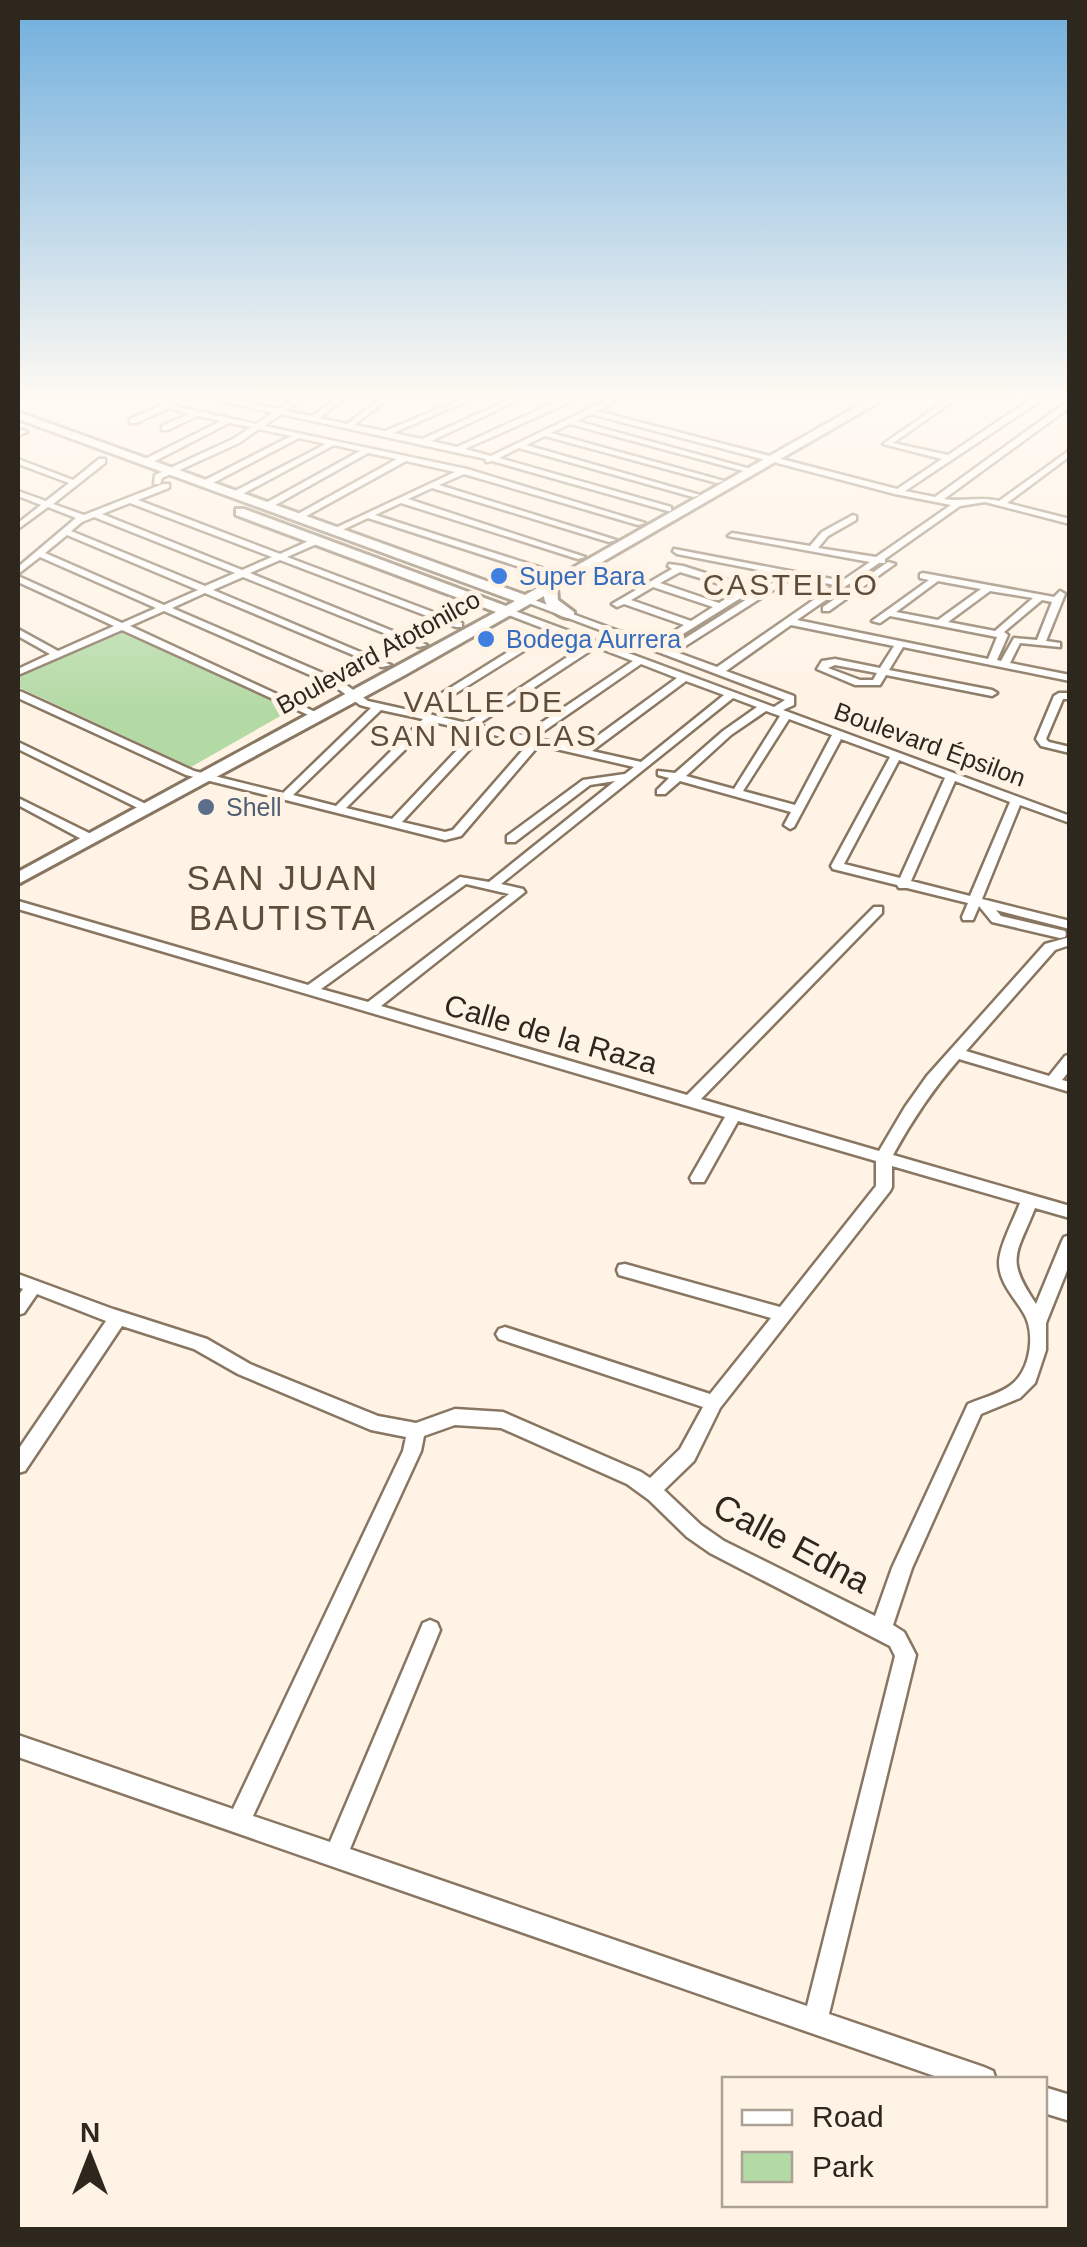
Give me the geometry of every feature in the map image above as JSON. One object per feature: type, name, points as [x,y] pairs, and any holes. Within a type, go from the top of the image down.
[{"type":"street","points":[[34,500],[83,518]]},
{"type":"street","points":[[18,524],[54,500]]},
{"type":"street","points":[[18,571],[83,518],[130,500],[462,623],[474,608],[462,595]]},
{"type":"street","name":"Boulevard Épsilon","points":[[204,500],[462,595],[569,615],[652,646]]},
{"type":"street","name":"Boulevard Épsilon","points":[[251,500],[480,583],[559,630],[1070,820]]},
{"type":"street","points":[[267,506],[278,500]]},
{"type":"street","points":[[298,517],[329,500]]},
{"type":"street","points":[[18,672],[278,557],[318,542],[341,542],[346,538],[340,532],[401,500],[582,557]]},
{"type":"street","points":[[478,500],[612,540]]},
{"type":"street","points":[[560,500],[641,524]]},
{"type":"street","points":[[636,500],[668,509]]},
{"type":"street","name":"Boulevard Atotonilco","points":[[21,870],[350,692],[686,500]]},
{"type":"street","name":"Boulevard Atotonilco","points":[[548,579],[696,500]]},
{"type":"street","points":[[941,500],[958,504]]},
{"type":"street","points":[[732,675],[842,584],[958,504],[974,500]]},
{"type":"street","points":[[981,500],[1068,521]]},
{"type":"street","points":[[1000,504],[1006,500]]},
{"type":"street","points":[[94,514],[422,645]]},
{"type":"street","points":[[370,516],[548,579]]},
{"type":"street","points":[[811,550],[825,534],[853,518]]},
{"type":"street","points":[[65,532],[386,665]]},
{"type":"street","points":[[720,670],[891,564],[732,536]]},
{"type":"street","points":[[677,551],[842,584]]},
{"type":"street","points":[[38,554],[378,706],[642,765]]},
{"type":"street","points":[[692,625],[620,602],[676,567],[748,590]]},
{"type":"street","points":[[923,576],[1040,597],[1059,596],[1041,642]]},
{"type":"street","points":[[652,646],[769,578],[784,581],[670,652]]},
{"type":"street","points":[[876,620],[936,578]]},
{"type":"street","points":[[18,579],[311,713]]},
{"type":"street","points":[[480,583],[518,585],[548,579]]},
{"type":"street","points":[[548,579],[551,602],[569,615]]},
{"type":"street","points":[[653,584],[721,607]]},
{"type":"street","points":[[940,623],[988,588]]},
{"type":"street","points":[[998,634],[1040,597]]},
{"type":"street","name":"Boulevard Atotonilco","points":[[350,692],[386,665],[462,623],[508,603]]},
{"type":"street","points":[[887,613],[1005,637],[993,659]]},
{"type":"street","points":[[800,621],[899,645],[993,659]]},
{"type":"street","points":[[800,621],[1070,678]]},
{"type":"street","name":"Boulevard Épsilon","points":[[559,630],[586,625],[790,698],[790,703],[775,711]]},
{"type":"street","points":[[414,714],[559,630]]},
{"type":"street","points":[[20,636],[56,654]]},
{"type":"street","points":[[1006,662],[1017,640],[1057,644]]},
{"type":"street","points":[[870,669],[884,642]]},
{"type":"street","points":[[395,824],[476,728],[596,644]]},
{"type":"street","points":[[899,645],[884,672],[876,683],[825,672],[822,666],[835,662],[884,672],[994,689],[986,706]]},
{"type":"street","points":[[18,694],[197,774],[445,836],[457,833],[530,740],[642,660]]},
{"type":"street","points":[[1006,662],[1070,669]]},
{"type":"street","points":[[583,752],[684,676]]},
{"type":"street","points":[[751,682],[755,696],[775,711]]},
{"type":"street","points":[[494,884],[732,694]]},
{"type":"street","points":[[1070,696],[1059,696],[1040,739],[1044,744],[1070,750]]},
{"type":"street","points":[[285,796],[378,706]]},
{"type":"street","points":[[661,792],[727,732],[775,711]]},
{"type":"street","points":[[736,794],[775,711]]},
{"type":"street","points":[[338,810],[431,718]]},
{"type":"street","points":[[790,824],[838,734]]},
{"type":"street","points":[[18,745],[141,805]]},
{"type":"street","points":[[652,1489],[687,1455],[714,1403],[884,1187],[884,1156],[921,1096],[1063,933],[996,919],[979,903],[836,865],[897,754]]},
{"type":"street","points":[[662,773],[795,809]]},
{"type":"street","points":[[903,885],[952,775]]},
{"type":"street","points":[[511,838],[584,784],[623,778]]},
{"type":"street","points":[[968,916],[979,903],[1016,800]]},
{"type":"street","points":[[18,801],[85,837]]},
{"type":"street","points":[[309,991],[464,880],[494,884],[520,896],[368,1009]]},
{"type":"street","name":"Calle de la Raza","points":[[18,905],[1070,1212]]},
{"type":"street","points":[[689,1102],[878,910]]},
{"type":"street","points":[[959,1054],[1070,1087]]},
{"type":"street","points":[[1052,1082],[1070,1059]]},
{"type":"street","points":[[698,1178],[734,1115]]},
{"type":"street","points":[[1030,1199],[1007,1268],[1014,1287],[1038,1320]]},
{"type":"street","points":[[881,1629],[902,1568],[974,1408],[1024,1385],[1038,1345],[1038,1320],[1070,1241]]},
{"type":"street","points":[[625,1270],[782,1314]]},
{"type":"street","points":[[18,1308],[26,1283]]},
{"type":"street","name":"Calle Edna","points":[[26,1283],[118,1318],[207,1345],[228,1354],[244,1369],[377,1424],[416,1431],[455,1417],[503,1420],[652,1489],[671,1514],[717,1548],[897,1639],[906,1655],[815,2022]]},
{"type":"street","points":[[18,1465],[118,1318]]},
{"type":"street","points":[[506,1334],[714,1403]]},
{"type":"street","points":[[239,1821],[412,1451],[416,1431]]},
{"type":"street","points":[[336,1856],[430,1630]]},
{"type":"street","points":[[18,1746],[975,2077]]},
{"type":"green space","points":[[120,628],[291,710],[191,767],[18,687],[18,674]]},
{"type":"place","name":"Super Bara","points":[[499,576]]},
{"type":"place","name":"Bodega Aurrera","points":[[486,639]]},
{"type":"place","name":"Shell","points":[[206,807]]},
{"type":"district","name":"CASTELLO","points":[[791,584]]},
{"type":"district","name":"VALLE DE SAN NICOLAS","points":[[484,718]]},
{"type":"district","name":"SAN JUAN BAUTISTA","points":[[283,897]]}]
